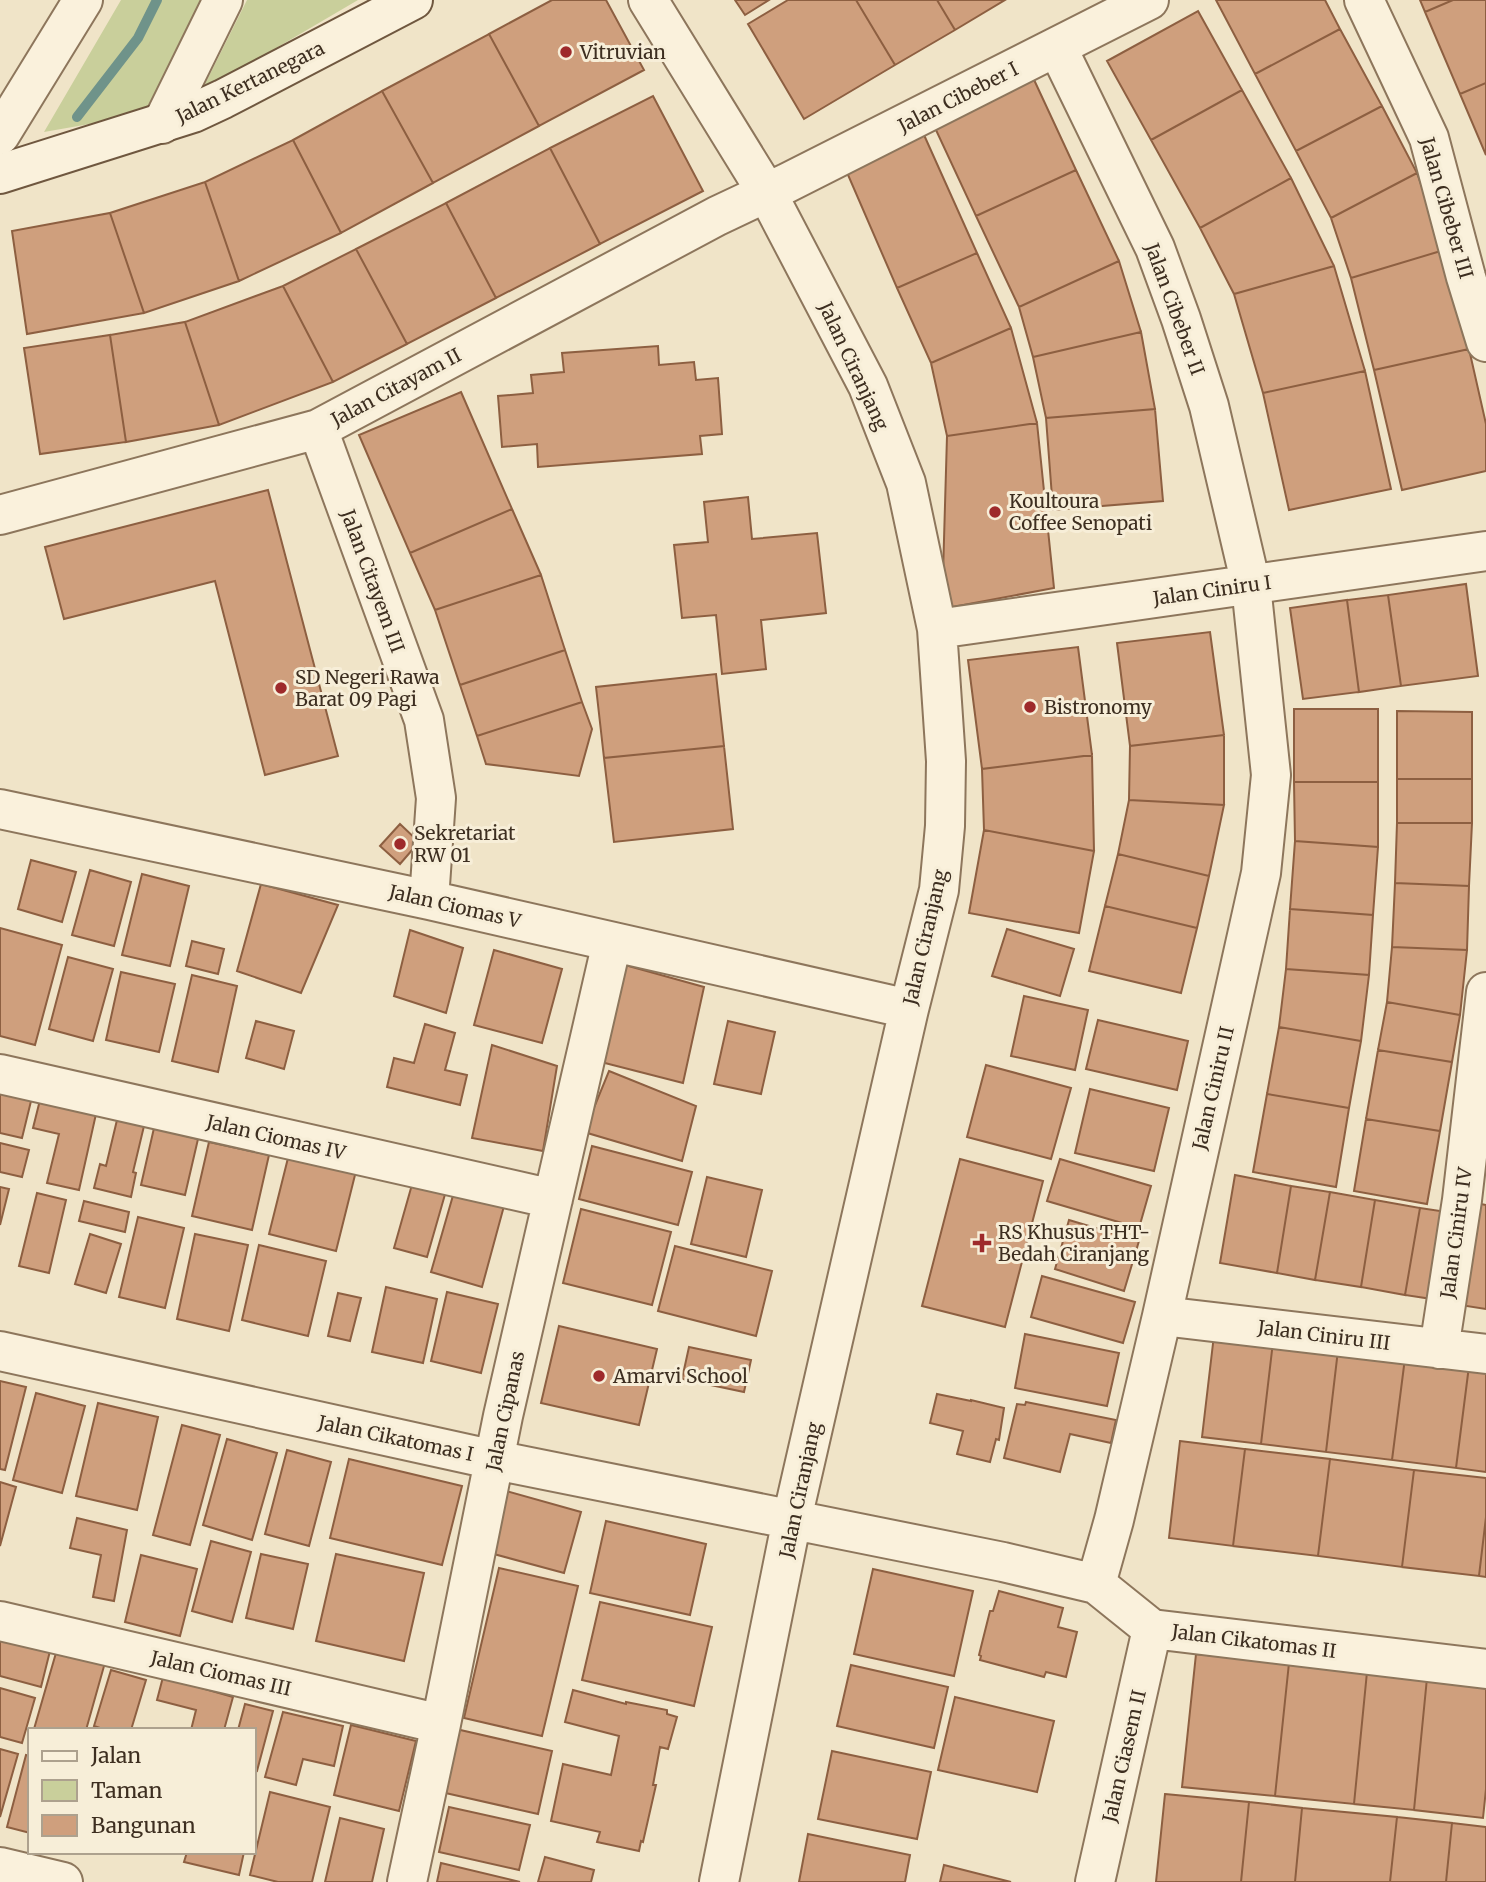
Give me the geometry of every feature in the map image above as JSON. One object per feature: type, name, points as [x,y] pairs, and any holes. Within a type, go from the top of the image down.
[{"type":"street","points":[[0,135],[83,0]]},
{"type":"street","points":[[162,124],[223,0]]},
{"type":"street","name":"Jalan Kertanegara","points":[[0,174],[193,113],[413,0]]},
{"type":"street","name":"Jalan Ciranjang","points":[[648,0],[766,193],[868,386],[906,483],[937,629],[946,761],[945,827],[939,890],[909,1009],[792,1519],[719,1882]]},
{"type":"street","name":"Jalan Cibeber I","points":[[766,193],[1149,0]]},
{"type":"street","name":"Jalan Cibeber III","points":[[1364,0],[1429,138],[1486,342]]},
{"type":"street","name":"Jalan Cibeber II","points":[[1057,47],[1154,248],[1181,319],[1209,406],[1251,585]]},
{"type":"street","name":"Jalan Citayam II","points":[[0,515],[318,429],[717,216],[766,193]]},
{"type":"street","name":"Jalan Citayem III","points":[[318,429],[424,720],[436,798],[429,900]]},
{"type":"street","name":"Jalan Ciniru I","points":[[937,629],[1486,551]]},
{"type":"street","name":"Jalan Ciniru II","points":[[1096,1584],[1114,1520],[1162,1316],[1261,873],[1271,775],[1251,585]]},
{"type":"street","name":"Jalan Ciomas V","points":[[0,809],[429,900],[909,1009]]},
{"type":"street","name":"Jalan Cipanas","points":[[407,1882],[503,1416],[612,942]]},
{"type":"street","name":"Jalan Ciniru IV","points":[[1438,1349],[1462,1200],[1486,992]]},
{"type":"street","name":"Jalan Ciomas IV","points":[[0,1074],[552,1199]]},
{"type":"street","name":"Jalan Ciniru III","points":[[1162,1316],[1486,1354]]},
{"type":"street","name":"Jalan Cikatomas I","points":[[0,1351],[495,1460],[792,1519]]},
{"type":"street","name":"Jalan Cikatomas II","points":[[792,1519],[1096,1584],[1152,1629],[1486,1669]]},
{"type":"street","name":"Jalan Ciomas III","points":[[0,1621],[441,1724]]},
{"type":"street","name":"Jalan Ciasem II","points":[[1095,1882],[1152,1629]]},
{"type":"street","points":[[0,1867],[62,1882]]},
{"type":"green space","points":[[121,0],[210,0],[158,112],[44,132]]},
{"type":"green space","points":[[247,0],[358,0],[201,92]]},
{"type":"building","name":"Vitruvian","points":[[552,0],[606,0],[644,70],[539,126],[489,34]]},
{"type":"building","points":[[735,0],[769,0],[745,15]]},
{"type":"building","points":[[788,0],[856,0],[895,65],[804,119],[748,24]]},
{"type":"building","points":[[856,0],[937,0],[955,30],[895,65]]},
{"type":"building","points":[[937,0],[1005,0],[955,30]]},
{"type":"building","points":[[1216,0],[1325,0],[1340,29],[1255,74]]},
{"type":"building","points":[[1420,0],[1453,0],[1425,12]]},
{"type":"building","points":[[1453,0],[1486,0],[1486,83],[1460,94],[1425,12]]},
{"type":"building","points":[[1198,11],[1242,90],[1151,140],[1107,61]]},
{"type":"building","points":[[1340,29],[1382,106],[1296,151],[1255,74]]},
{"type":"building","points":[[489,34],[539,126],[433,183],[382,91]]},
{"type":"building","points":[[1029,69],[1076,170],[976,216],[929,115]]},
{"type":"building","points":[[1486,83],[1486,155],[1460,94]]},
{"type":"building","points":[[1242,90],[1291,178],[1200,228],[1151,140]]},
{"type":"building","points":[[382,91],[433,183],[341,233],[293,140]]},
{"type":"building","points":[[653,96],[703,191],[600,244],[550,148]]},
{"type":"building","points":[[1382,106],[1417,173],[1331,218],[1296,151]]},
{"type":"building","points":[[920,126],[977,253],[897,288],[842,161]]},
{"type":"building","points":[[293,140],[341,233],[239,281],[205,182]]},
{"type":"building","points":[[550,148],[600,244],[496,298],[446,203]]},
{"type":"building","points":[[1076,170],[1119,261],[1019,307],[976,216]]},
{"type":"building","points":[[1417,173],[1444,250],[1351,278],[1331,218]]},
{"type":"building","points":[[1291,178],[1334,266],[1234,294],[1200,228]]},
{"type":"building","points":[[205,182],[239,281],[144,313],[110,213]]},
{"type":"building","points":[[446,203],[496,298],[407,344],[356,249]]},
{"type":"building","points":[[110,213],[144,313],[27,334],[12,231]]},
{"type":"building","points":[[356,249],[407,344],[333,382],[283,286]]},
{"type":"building","points":[[1444,250],[1469,349],[1374,370],[1351,278]]},
{"type":"building","points":[[977,253],[1011,328],[931,363],[897,288]]},
{"type":"building","points":[[1119,261],[1141,332],[1033,357],[1019,307]]},
{"type":"building","points":[[1334,266],[1365,371],[1263,393],[1234,294]]},
{"type":"building","points":[[283,286],[333,382],[219,425],[185,322]]},
{"type":"building","points":[[185,322],[219,425],[126,442],[110,335]]},
{"type":"building","points":[[1011,328],[1037,423],[947,436],[931,363]]},
{"type":"building","points":[[1141,332],[1155,409],[1046,418],[1033,357]]},
{"type":"building","points":[[110,335],[126,442],[40,454],[24,348]]},
{"type":"building","points":[[658,346],[659,365],[694,362],[696,380],[718,378],[722,434],[700,436],[702,454],[538,467],[537,444],[502,447],[498,396],[533,393],[531,375],[564,372],[562,353]]},
{"type":"building","points":[[1469,349],[1486,424],[1486,471],[1402,490],[1374,370]]},
{"type":"building","points":[[1365,371],[1391,489],[1289,510],[1263,393]]},
{"type":"building","points":[[461,392],[512,509],[410,553],[359,435]]},
{"type":"building","points":[[1155,409],[1163,501],[1053,510],[1046,418]]},
{"type":"building","name":"Koultoura Coffee Senopati","points":[[1037,423],[1054,588],[942,609],[947,436]]},
{"type":"building","name":"SD Negeri Rawa Barat 09 Pagi","points":[[268,490],[338,756],[265,775],[215,581],[64,619],[45,547]]},
{"type":"building","points":[[748,497],[752,539],[817,533],[826,613],[761,620],[766,669],[722,674],[716,615],[682,618],[674,545],[708,542],[704,502]]},
{"type":"building","points":[[512,509],[541,575],[435,610],[410,553]]},
{"type":"building","points":[[541,575],[565,650],[460,685],[435,610]]},
{"type":"building","points":[[1466,584],[1478,676],[1401,686],[1388,595]]},
{"type":"building","points":[[1388,595],[1401,686],[1359,692],[1347,600]]},
{"type":"building","points":[[1347,600],[1359,692],[1303,699],[1290,608]]},
{"type":"building","points":[[1210,632],[1224,735],[1130,746],[1117,643]]},
{"type":"building","name":"Bistronomy","points":[[1078,647],[1092,755],[982,769],[968,660]]},
{"type":"building","points":[[565,650],[582,702],[477,736],[460,685]]},
{"type":"building","points":[[716,674],[724,746],[604,758],[596,687]]},
{"type":"building","points":[[582,702],[592,729],[579,776],[486,764],[477,736]]},
{"type":"building","points":[[1294,709],[1378,709],[1378,782],[1294,782]]},
{"type":"building","points":[[1397,711],[1472,712],[1472,779],[1397,779]]},
{"type":"building","points":[[1224,735],[1224,805],[1129,800],[1130,746]]},
{"type":"building","points":[[724,746],[733,829],[614,842],[604,758]]},
{"type":"building","points":[[1092,755],[1094,851],[984,830],[982,769]]},
{"type":"building","points":[[1397,779],[1472,779],[1472,823],[1397,823]]},
{"type":"building","points":[[1294,782],[1378,782],[1378,847],[1295,841]]},
{"type":"building","points":[[1129,800],[1224,805],[1209,876],[1118,854]]},
{"type":"building","points":[[1397,823],[1472,823],[1469,886],[1395,883]]},
{"type":"building","name":"Sekretariat RW 01","points":[[400,824],[419,842],[400,864],[380,846]]},
{"type":"building","points":[[984,830],[1094,851],[1079,933],[969,913]]},
{"type":"building","points":[[1295,841],[1378,847],[1373,915],[1290,909]]},
{"type":"building","points":[[1118,854],[1209,876],[1197,928],[1105,906]]},
{"type":"building","points":[[31,860],[76,872],[62,922],[18,909]]},
{"type":"building","points":[[90,870],[131,882],[114,946],[72,935]]},
{"type":"building","points":[[142,874],[189,886],[170,966],[122,955]]},
{"type":"building","points":[[1395,883],[1469,886],[1467,950],[1392,947]]},
{"type":"building","points":[[261,884],[338,905],[301,993],[237,971]]},
{"type":"building","points":[[1105,906],[1197,928],[1181,993],[1089,971]]},
{"type":"building","points":[[1290,909],[1373,915],[1369,975],[1286,969]]},
{"type":"building","points":[[0,928],[62,945],[35,1045],[0,1036]]},
{"type":"building","points":[[1007,929],[1074,949],[1060,996],[992,976]]},
{"type":"building","points":[[410,930],[463,948],[446,1013],[394,996]]},
{"type":"building","points":[[192,941],[224,949],[218,974],[186,966]]},
{"type":"building","points":[[1392,947],[1467,950],[1460,1015],[1387,1002]]},
{"type":"building","points":[[494,950],[562,969],[542,1043],[474,1025]]},
{"type":"building","points":[[68,957],[113,969],[93,1041],[49,1029]]},
{"type":"building","points":[[625,965],[704,987],[683,1083],[601,1062]]},
{"type":"building","points":[[1286,969],[1369,975],[1361,1041],[1279,1027]]},
{"type":"building","points":[[121,972],[175,984],[159,1052],[106,1040]]},
{"type":"building","points":[[192,975],[237,986],[218,1072],[172,1061]]},
{"type":"building","points":[[1024,996],[1088,1010],[1075,1070],[1011,1056]]},
{"type":"building","points":[[1387,1002],[1460,1015],[1452,1062],[1378,1050]]},
{"type":"building","points":[[1098,1020],[1188,1041],[1177,1090],[1086,1069]]},
{"type":"building","points":[[256,1021],[294,1031],[284,1069],[246,1058]]},
{"type":"building","points":[[728,1021],[775,1032],[761,1094],[714,1084]]},
{"type":"building","points":[[425,1024],[455,1033],[445,1070],[467,1075],[460,1105],[387,1087],[394,1058],[414,1063]]},
{"type":"building","points":[[1279,1027],[1361,1041],[1349,1108],[1267,1094]]},
{"type":"building","points":[[492,1045],[557,1066],[543,1151],[472,1138]]},
{"type":"building","points":[[1378,1050],[1452,1062],[1440,1131],[1366,1119]]},
{"type":"building","points":[[986,1065],[1071,1088],[1051,1159],[967,1137]]},
{"type":"building","points":[[609,1071],[696,1106],[682,1161],[584,1132]]},
{"type":"building","points":[[0,1089],[32,1097],[22,1138],[0,1133]]},
{"type":"building","points":[[1090,1089],[1169,1108],[1154,1171],[1075,1153]]},
{"type":"building","points":[[1267,1094],[1349,1108],[1336,1187],[1253,1172]]},
{"type":"building","points":[[40,1100],[96,1114],[79,1190],[47,1183],[59,1134],[33,1128]]},
{"type":"building","points":[[1366,1119],[1440,1131],[1427,1204],[1354,1191]]},
{"type":"building","points":[[117,1120],[144,1126],[133,1172],[136,1173],[131,1197],[94,1188],[100,1164],[106,1166]]},
{"type":"building","points":[[154,1128],[198,1139],[185,1195],[141,1185]]},
{"type":"building","points":[[209,1142],[269,1155],[252,1230],[192,1216]]},
{"type":"building","points":[[0,1143],[29,1150],[22,1177],[0,1172]]},
{"type":"building","points":[[291,1146],[358,1163],[336,1251],[269,1234]]},
{"type":"building","points":[[592,1146],[692,1172],[678,1225],[579,1199]]},
{"type":"building","name":"RS Khusus THT- Bedah Ciranjang","points":[[960,1159],[1043,1181],[1005,1327],[922,1306]]},
{"type":"building","points":[[1060,1159],[1151,1186],[1139,1228],[1047,1201]]},
{"type":"building","points":[[415,1174],[448,1184],[427,1257],[394,1248]]},
{"type":"building","points":[[1235,1175],[1291,1186],[1277,1273],[1220,1263]]},
{"type":"building","points":[[707,1177],[762,1190],[746,1257],[691,1244]]},
{"type":"building","points":[[1291,1186],[1330,1192],[1315,1280],[1277,1273]]},
{"type":"building","points":[[0,1187],[9,1189],[0,1225]]},
{"type":"building","points":[[454,1192],[504,1206],[482,1287],[431,1272]]},
{"type":"building","points":[[1330,1192],[1375,1200],[1361,1287],[1315,1280]]},
{"type":"building","points":[[37,1193],[66,1200],[49,1273],[19,1266]]},
{"type":"building","points":[[1375,1200],[1420,1208],[1405,1295],[1361,1287]]},
{"type":"building","points":[[84,1201],[129,1212],[125,1232],[79,1221]]},
{"type":"building","points":[[1476,1203],[1486,1205],[1486,1309],[1460,1305]]},
{"type":"building","points":[[1420,1208],[1447,1212],[1432,1299],[1405,1295]]},
{"type":"building","points":[[581,1209],[671,1232],[652,1305],[563,1283]]},
{"type":"building","points":[[138,1217],[184,1228],[165,1308],[119,1297]]},
{"type":"building","points":[[1069,1220],[1139,1241],[1124,1291],[1055,1269]]},
{"type":"building","points":[[90,1234],[121,1244],[106,1293],[75,1284]]},
{"type":"building","points":[[195,1234],[248,1245],[229,1331],[177,1319]]},
{"type":"building","points":[[259,1245],[326,1261],[308,1336],[242,1320]]},
{"type":"building","points":[[675,1246],[772,1271],[756,1336],[658,1311]]},
{"type":"building","points":[[1042,1276],[1135,1302],[1123,1343],[1031,1317]]},
{"type":"building","points":[[386,1287],[437,1299],[423,1363],[372,1352]]},
{"type":"building","points":[[447,1292],[498,1304],[481,1373],[431,1361]]},
{"type":"building","points":[[338,1293],[361,1298],[350,1341],[328,1336]]},
{"type":"building","name":"Amarvi School","points":[[559,1326],[657,1349],[639,1425],[541,1403]]},
{"type":"building","points":[[1025,1334],[1119,1353],[1107,1406],[1015,1388]]},
{"type":"building","points":[[1214,1335],[1273,1342],[1261,1444],[1202,1437]]},
{"type":"building","points":[[1273,1342],[1338,1350],[1326,1452],[1261,1444]]},
{"type":"building","points":[[689,1347],[751,1360],[744,1392],[682,1379]]},
{"type":"building","points":[[1338,1350],[1405,1358],[1392,1460],[1326,1452]]},
{"type":"building","points":[[1405,1358],[1469,1366],[1456,1468],[1392,1460]]},
{"type":"building","points":[[1469,1366],[1486,1368],[1486,1472],[1456,1468]]},
{"type":"building","points":[[0,1381],[26,1387],[5,1470],[0,1469]]},
{"type":"building","points":[[36,1393],[85,1406],[62,1493],[13,1480]]},
{"type":"building","points":[[937,1394],[1004,1408],[999,1440],[996,1439],[990,1462],[957,1454],[963,1431],[930,1423]]},
{"type":"building","points":[[1026,1402],[1116,1420],[1111,1443],[1070,1434],[1060,1472],[1004,1458],[1017,1404],[1025,1405]]},
{"type":"building","points":[[98,1403],[158,1417],[137,1510],[76,1496]]},
{"type":"building","points":[[182,1425],[220,1435],[190,1545],[153,1535]]},
{"type":"building","points":[[227,1439],[277,1453],[252,1540],[203,1525]]},
{"type":"building","points":[[1180,1441],[1245,1449],[1233,1546],[1169,1538]]},
{"type":"building","points":[[1245,1449],[1330,1459],[1318,1556],[1233,1546]]},
{"type":"building","points":[[287,1450],[331,1462],[309,1546],[265,1534]]},
{"type":"building","points":[[349,1459],[462,1486],[442,1565],[330,1538]]},
{"type":"building","points":[[1330,1459],[1414,1470],[1402,1567],[1318,1556]]},
{"type":"building","points":[[1414,1470],[1486,1478],[1486,1517],[1479,1576],[1402,1567]]},
{"type":"building","points":[[0,1482],[16,1487],[0,1546]]},
{"type":"building","points":[[506,1491],[581,1512],[564,1573],[490,1553]]},
{"type":"building","points":[[1486,1517],[1486,1577],[1479,1576]]},
{"type":"building","points":[[77,1518],[127,1530],[114,1601],[93,1597],[101,1555],[70,1548]]},
{"type":"building","points":[[606,1521],[706,1544],[690,1615],[590,1593]]},
{"type":"building","points":[[211,1541],[251,1552],[232,1622],[192,1611]]},
{"type":"building","points":[[261,1554],[308,1564],[293,1629],[246,1618]]},
{"type":"building","points":[[336,1554],[424,1573],[404,1661],[316,1641]]},
{"type":"building","points":[[141,1555],[197,1569],[180,1636],[125,1622]]},
{"type":"building","points":[[499,1568],[578,1586],[542,1736],[464,1718]]},
{"type":"building","points":[[873,1569],[973,1591],[954,1676],[854,1654]]},
{"type":"building","points":[[999,1591],[1063,1608],[1058,1627],[1077,1632],[1066,1677],[1046,1672],[1044,1677],[980,1660],[990,1611],[993,1611]]},
{"type":"building","points":[[600,1602],[712,1627],[694,1706],[582,1680]]},
{"type":"building","points":[[0,1639],[50,1651],[41,1687],[0,1676]]},
{"type":"building","points":[[58,1646],[106,1659],[87,1728],[34,1728]]},
{"type":"building","points":[[1196,1654],[1289,1663],[1275,1796],[1182,1787]]},
{"type":"building","points":[[1289,1663],[1367,1672],[1354,1804],[1275,1796]]},
{"type":"building","points":[[851,1665],[948,1687],[934,1748],[837,1726]]},
{"type":"building","points":[[111,1670],[146,1680],[132,1728],[94,1726]]},
{"type":"building","points":[[1367,1672],[1427,1678],[1414,1810],[1354,1804]]},
{"type":"building","points":[[163,1677],[233,1697],[225,1728],[192,1728],[196,1710],[157,1700]]},
{"type":"building","points":[[1427,1678],[1486,1684],[1486,1789],[1483,1818],[1414,1810]]},
{"type":"building","points":[[0,1688],[35,1698],[22,1743],[0,1737]]},
{"type":"building","points":[[573,1690],[626,1704],[667,1710],[667,1714],[677,1717],[668,1749],[660,1747],[653,1785],[656,1785],[639,1851],[597,1842],[600,1832],[551,1821],[563,1764],[611,1775],[619,1736],[565,1722]]},
{"type":"building","points":[[955,1697],[1054,1721],[1037,1792],[938,1770]]},
{"type":"building","points":[[245,1704],[273,1711],[257,1771],[256,1728],[239,1728]]},
{"type":"building","points":[[283,1712],[343,1726],[334,1766],[303,1759],[296,1785],[265,1777]]},
{"type":"building","points":[[351,1725],[416,1741],[399,1811],[334,1795]]},
{"type":"building","points":[[456,1729],[552,1751],[538,1814],[441,1792]]},
{"type":"building","points":[[0,1749],[18,1754],[0,1817]]},
{"type":"building","points":[[832,1751],[931,1772],[917,1839],[818,1819]]},
{"type":"building","points":[[26,1755],[28,1756],[28,1832],[7,1827]]},
{"type":"building","points":[[270,1792],[330,1807],[312,1882],[278,1882],[250,1875]]},
{"type":"building","points":[[1165,1794],[1249,1802],[1241,1882],[1156,1882]]},
{"type":"building","points":[[1249,1802],[1302,1808],[1295,1882],[1241,1882]]},
{"type":"building","points":[[449,1807],[530,1825],[519,1870],[439,1852]]},
{"type":"building","points":[[1302,1808],[1397,1817],[1390,1882],[1295,1882]]},
{"type":"building","points":[[1397,1817],[1452,1823],[1446,1882],[1390,1882]]},
{"type":"building","points":[[340,1818],[384,1829],[372,1882],[325,1882]]},
{"type":"building","points":[[1452,1823],[1486,1827],[1486,1882],[1446,1882]]},
{"type":"building","points":[[808,1834],[910,1855],[905,1882],[799,1882]]},
{"type":"building","points":[[186,1854],[244,1854],[239,1875],[184,1862]]},
{"type":"building","points":[[545,1857],[594,1870],[591,1882],[538,1882]]},
{"type":"building","points":[[441,1863],[520,1882],[437,1882]]},
{"type":"building","points":[[944,1865],[1011,1882],[940,1882]]},
{"type":"waterway","points":[[77,117],[138,38],[157,0]]},
{"type":"place","name":"Vitruvian","points":[[566,52]]},
{"type":"place","name":"Koultoura Coffee Senopati","points":[[995,512]]},
{"type":"place","name":"SD Negeri Rawa Barat 09 Pagi","points":[[281,688]]},
{"type":"place","name":"Bistronomy","points":[[1030,707]]},
{"type":"place","name":"Sekretariat RW 01","points":[[400,844]]},
{"type":"place","name":"RS Khusus THT- Bedah Ciranjang","points":[[982,1243]]},
{"type":"place","name":"Amarvi School","points":[[599,1376]]}]
